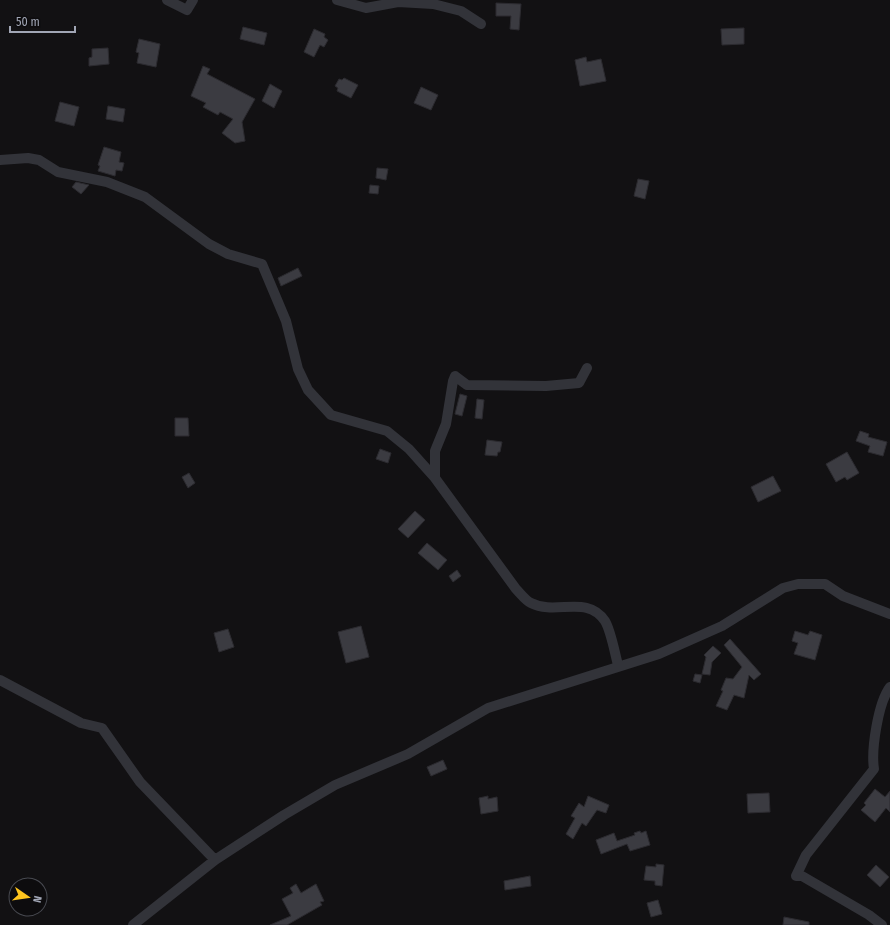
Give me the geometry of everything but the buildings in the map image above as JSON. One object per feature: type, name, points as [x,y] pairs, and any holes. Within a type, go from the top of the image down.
[{"type":"street","points":[[167,0],[187,10],[193,0]]},
{"type":"street","points":[[337,0],[366,8],[398,2],[433,4],[461,11],[482,24]]},
{"type":"street","points":[[0,160],[28,158],[39,160],[58,172],[107,182],[145,197],[209,244],[228,254],[262,264],[286,321],[298,369],[308,390],[331,415],[386,431],[410,449],[435,478],[516,588],[531,603],[555,608],[585,606],[597,612],[606,622],[618,665]]},
{"type":"street","points":[[435,478],[435,451],[446,424],[455,376],[467,385],[546,386],[579,383],[587,368]]},
{"type":"street","points":[[133,925],[214,860],[284,815],[335,785],[408,754],[488,708],[618,665],[659,654],[722,626],[783,588],[798,584],[825,584],[843,596],[890,614]]},
{"type":"street","points":[[0,680],[81,723],[102,728],[140,782],[214,860]]},
{"type":"street","points":[[882,925],[869,915],[802,876],[796,876],[806,855],[874,769],[872,757],[875,736],[881,710],[890,687]]}]
